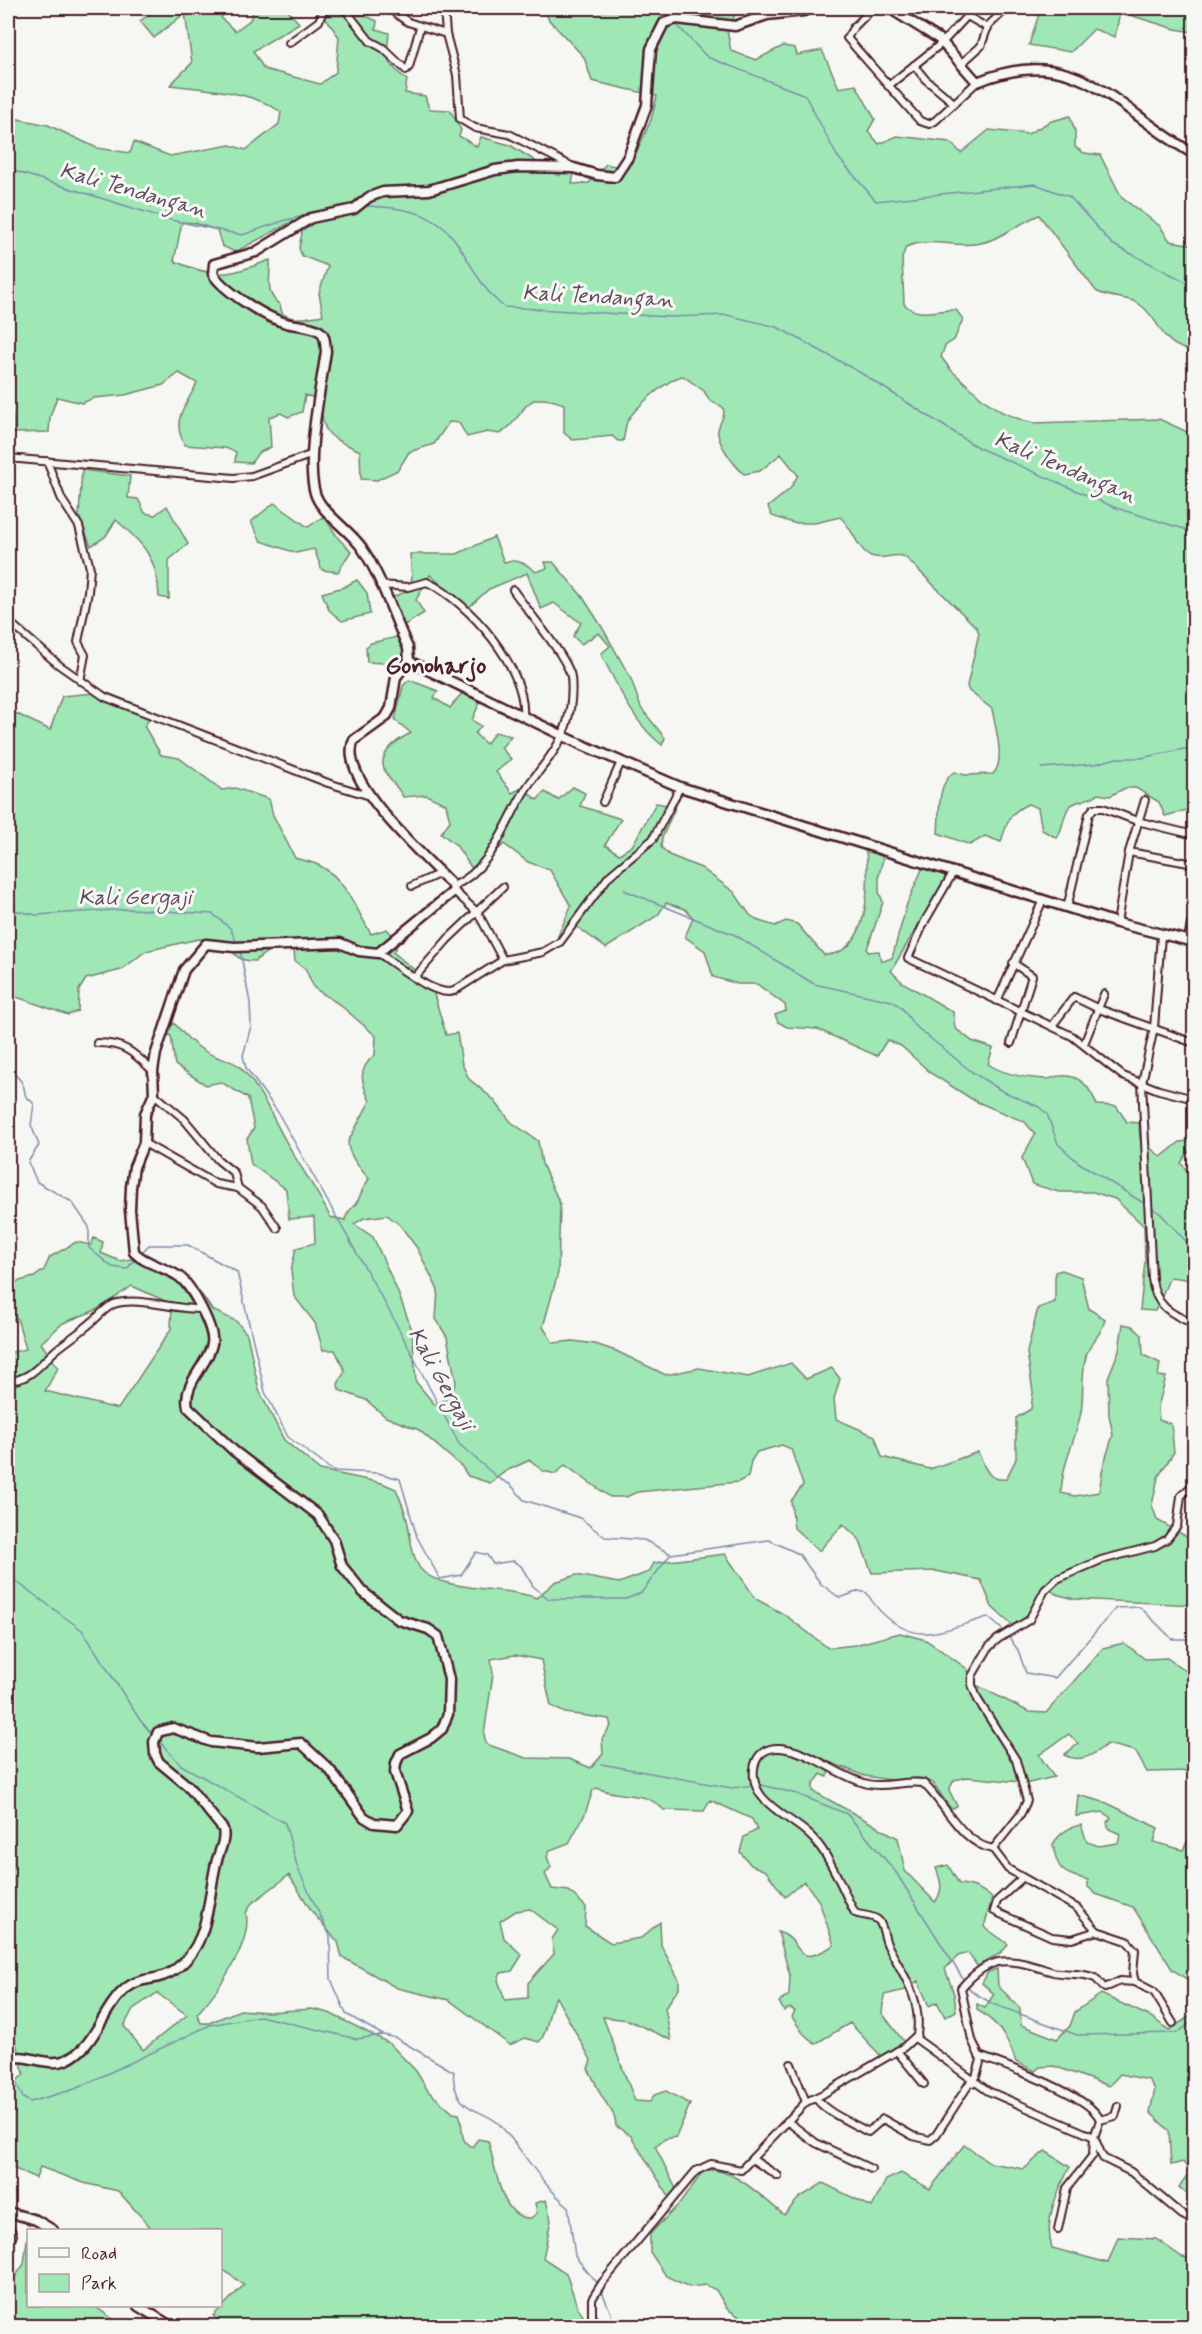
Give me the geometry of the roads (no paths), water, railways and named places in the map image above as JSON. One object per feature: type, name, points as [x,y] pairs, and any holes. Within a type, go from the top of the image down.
[{"type":"street","points":[[289,43],[319,21],[324,8]]},
{"type":"street","points":[[344,8],[370,41],[383,48],[406,70],[409,67],[420,27]]},
{"type":"street","points":[[388,8],[420,27],[446,34]]},
{"type":"street","points":[[444,8],[446,34],[457,75],[460,119],[475,128],[509,134],[574,168]]},
{"type":"street","points":[[503,960],[478,913],[386,818],[367,795],[353,756],[351,745],[357,736],[377,726],[386,717],[391,708],[396,677],[409,661],[408,648],[381,585],[355,538],[319,502],[314,485],[313,454],[326,351],[325,338],[319,331],[288,324],[266,315],[218,281],[212,270],[214,264],[256,252],[311,219],[356,206],[383,192],[429,190],[495,170],[540,165],[574,168],[610,178],[615,177],[622,170],[647,105],[651,49],[664,23],[673,20],[735,26],[767,15],[812,8]]},
{"type":"street","points":[[873,8],[853,28],[848,38],[872,63],[914,117],[924,124],[935,121],[977,82],[1022,69],[1045,68],[1060,71],[1123,103],[1194,154]]},
{"type":"street","points":[[889,8],[899,10],[942,43],[977,82]]},
{"type":"street","points":[[961,64],[981,46],[988,28],[1008,8]]},
{"type":"street","points":[[888,86],[942,43],[968,16],[988,28]]},
{"type":"street","points":[[914,65],[925,79],[954,103]]},
{"type":"street","points":[[8,458],[234,478],[252,476],[313,454]]},
{"type":"street","points":[[48,461],[62,500],[79,526],[90,568],[88,592],[78,642],[85,655],[80,681]]},
{"type":"street","points":[[381,585],[408,586],[427,582],[462,608],[494,642],[516,675],[522,692],[524,716]]},
{"type":"street","points":[[378,953],[467,878],[495,848],[524,792],[548,762],[562,735],[570,709],[569,670],[513,590]]},
{"type":"street","points":[[8,621],[80,681],[105,697],[328,783],[367,795]]},
{"type":"street","points":[[409,661],[562,735],[680,787],[1067,908],[1161,935],[1192,941],[1194,916]]},
{"type":"street","points":[[603,802],[621,762]]},
{"type":"street","points":[[9,2059],[65,2061],[86,2046],[118,1995],[133,1982],[167,1974],[189,1957],[201,1938],[215,1865],[225,1837],[223,1828],[188,1786],[159,1762],[155,1754],[154,1742],[158,1732],[173,1728],[211,1742],[258,1747],[301,1743],[330,1770],[364,1817],[374,1823],[397,1825],[408,1811],[395,1772],[400,1754],[431,1738],[442,1729],[448,1714],[450,1696],[447,1670],[438,1636],[428,1629],[399,1620],[363,1592],[342,1566],[334,1540],[318,1515],[234,1451],[188,1407],[186,1400],[189,1389],[212,1348],[213,1338],[186,1282],[179,1276],[138,1256],[129,1210],[134,1167],[144,1143],[145,1114],[154,1094],[153,1071],[177,987],[189,961],[206,944],[285,947],[340,943],[359,951],[378,953],[439,992],[450,993],[503,960],[543,952],[560,942],[609,876],[653,839],[680,787]]},
{"type":"street","points":[[1118,923],[1129,852],[1145,800]]},
{"type":"street","points":[[1067,908],[1092,810],[1103,808],[1137,821],[1194,835]]},
{"type":"street","points":[[1129,852],[1194,864]]},
{"type":"street","points":[[954,871],[907,955],[910,959],[1052,1026],[1084,1044],[1118,1072],[1142,1083],[1194,1099]]},
{"type":"street","points":[[412,886],[441,873]]},
{"type":"street","points":[[416,977],[448,939],[503,887]]},
{"type":"street","points":[[997,1001],[1012,963],[1043,900]]},
{"type":"street","points":[[1161,935],[1154,1028],[1142,1083],[1153,1289],[1164,1308],[1194,1324]]},
{"type":"street","points":[[1011,1043],[1032,976],[1012,963]]},
{"type":"street","points":[[1084,1044],[1104,994]]},
{"type":"street","points":[[1052,1026],[1074,997],[1099,1009],[1194,1043]]},
{"type":"street","points":[[97,1043],[114,1045],[136,1053],[153,1071]]},
{"type":"street","points":[[154,1094],[184,1119],[210,1146],[218,1160],[234,1173],[238,1188]]},
{"type":"street","points":[[144,1143],[216,1184],[238,1188],[262,1206],[277,1228]]},
{"type":"street","points":[[8,1381],[24,1378],[37,1370],[54,1352],[106,1309],[116,1304],[146,1303],[183,1309],[201,1309]]},
{"type":"street","points":[[993,1849],[1020,1815],[1027,1801],[1016,1760],[987,1718],[972,1685],[972,1676],[985,1652],[1003,1635],[1018,1629],[1034,1615],[1045,1590],[1057,1579],[1101,1560],[1155,1546],[1167,1539],[1177,1526],[1181,1496],[1194,1484]]},
{"type":"street","points":[[592,2326],[590,2312],[595,2293],[696,2171],[711,2164],[741,2170],[806,2102],[897,2051],[915,2038],[919,2013],[916,2000],[905,1973],[886,1943],[881,1924],[875,1918],[855,1912],[839,1876],[822,1849],[804,1830],[763,1798],[755,1783],[754,1766],[758,1756],[766,1750],[778,1748],[799,1753],[828,1768],[869,1784],[923,1783],[953,1821],[986,1847],[993,1849],[1008,1869],[1077,1908],[1097,1931],[1133,1946],[1135,1982]]},
{"type":"street","points":[[1022,1878],[997,1900],[993,1909],[996,1912],[1052,1937],[1072,1939],[1097,1931]]},
{"type":"street","points":[[816,2098],[828,2111],[848,2119],[868,2132],[883,2119],[913,2136],[930,2140],[936,2135],[981,2068],[972,2040],[961,1988],[980,1969],[995,1961],[1013,1960],[1054,1972],[1095,1978],[1105,1988],[1120,1981],[1135,1982],[1154,1992],[1173,2023]]},
{"type":"street","points":[[915,2038],[973,2082],[1094,2138],[1101,2156],[1131,2172],[1181,2214],[1194,2221]]},
{"type":"street","points":[[897,2051],[924,2084]]},
{"type":"street","points":[[979,2056],[1023,2071],[1033,2079],[1058,2088],[1096,2110],[1100,2120],[1094,2138],[1093,2154],[1067,2188],[1058,2229]]},
{"type":"street","points":[[791,2064],[806,2102]]},
{"type":"street","points":[[1100,2120],[1115,2116],[1118,2106]]},
{"type":"street","points":[[787,2121],[816,2143],[871,2169]]},
{"type":"street","points":[[752,2159],[778,2176]]},
{"type":"street","points":[[8,2212],[36,2220],[51,2229]]},
{"type":"street","points":[[8,2223],[13,2235],[8,2247]]},
{"type":"street","points":[[140,2307],[171,2326]]},
{"type":"waterway","points":[[668,8],[673,17]]},
{"type":"waterway","points":[[676,24],[707,57],[805,95],[837,156],[876,201],[1035,184],[1070,197],[1112,244],[1194,286]]},
{"type":"waterway","name":"Kali Tendangan","points":[[8,169],[171,220],[242,235],[286,220],[345,207]]},
{"type":"waterway","name":"Kali Tendangan","points":[[362,206],[403,209],[438,223],[457,243],[483,285],[504,307],[669,317],[727,315],[777,327],[861,373],[977,447],[1116,508],[1194,532]]},
{"type":"waterway","points":[[1041,768],[1095,764],[1117,758],[1141,758],[1194,747]]},
{"type":"waterway","points":[[624,890],[735,935],[814,984],[892,1001],[901,1007],[914,1025],[972,1072],[1002,1091],[1039,1107],[1047,1114],[1058,1144],[1078,1162],[1145,1204]]},
{"type":"waterway","name":"Kali Gergaji","points":[[8,909],[36,915],[130,909],[213,914],[230,928],[237,943]]},
{"type":"waterway","name":"Kali Gergaji","points":[[240,950],[250,1003],[251,1026],[243,1056],[246,1068],[277,1111],[392,1316],[459,1444],[498,1478],[511,1485],[524,1500],[580,1518],[605,1537],[644,1540],[671,1554],[769,1540],[799,1554],[821,1584],[840,1598],[859,1591],[867,1593],[884,1615],[909,1630],[918,1633],[935,1632],[988,1617],[1005,1632]]},
{"type":"waterway","points":[[8,1070],[20,1080],[25,1095],[34,1104],[31,1125],[39,1145],[28,1162],[37,1182],[72,1202],[89,1227],[89,1248],[112,1267],[127,1269],[136,1258]]},
{"type":"waterway","points":[[1152,1208],[1161,1214],[1194,1250]]},
{"type":"waterway","points":[[142,1252],[149,1245],[188,1245],[237,1272],[265,1392],[288,1437],[333,1471],[378,1473],[400,1479],[417,1537],[440,1579],[461,1575],[476,1552],[487,1555],[493,1564],[513,1561],[521,1566],[533,1586],[549,1599],[626,1599],[641,1593],[670,1555]]},
{"type":"waterway","points":[[8,1580],[17,1582],[82,1630],[140,1720],[152,1734]]},
{"type":"waterway","name":"Kali Gergaji","points":[[1008,1636],[1018,1650],[1026,1673],[1055,1678],[1116,1608],[1140,1607],[1172,1639],[1194,1639]]},
{"type":"waterway","points":[[158,1740],[181,1765],[285,1823],[298,1869],[330,1936],[331,1979],[346,2014],[383,2035],[396,2038],[454,2072],[455,2088],[463,2102],[499,2124],[540,2177],[568,2206],[575,2256],[598,2285]]},
{"type":"waterway","points":[[601,1764],[732,1788],[753,1785]]},
{"type":"waterway","points":[[758,1784],[797,1794],[847,1814],[895,1871],[965,1982]]},
{"type":"waterway","points":[[968,1986],[971,1991],[993,2004],[1077,2035],[1177,2033],[1194,2020]]},
{"type":"waterway","points":[[8,2064],[23,2098],[30,2102],[75,2089],[210,2025],[260,2016],[357,2039],[382,2035]]},
{"type":"waterway","points":[[601,2289],[616,2326]]},
{"type":"waterway","points":[[713,2326],[723,2326]]},
{"type":"district","name":"Gonoharjo","points":[[436,666]]}]
